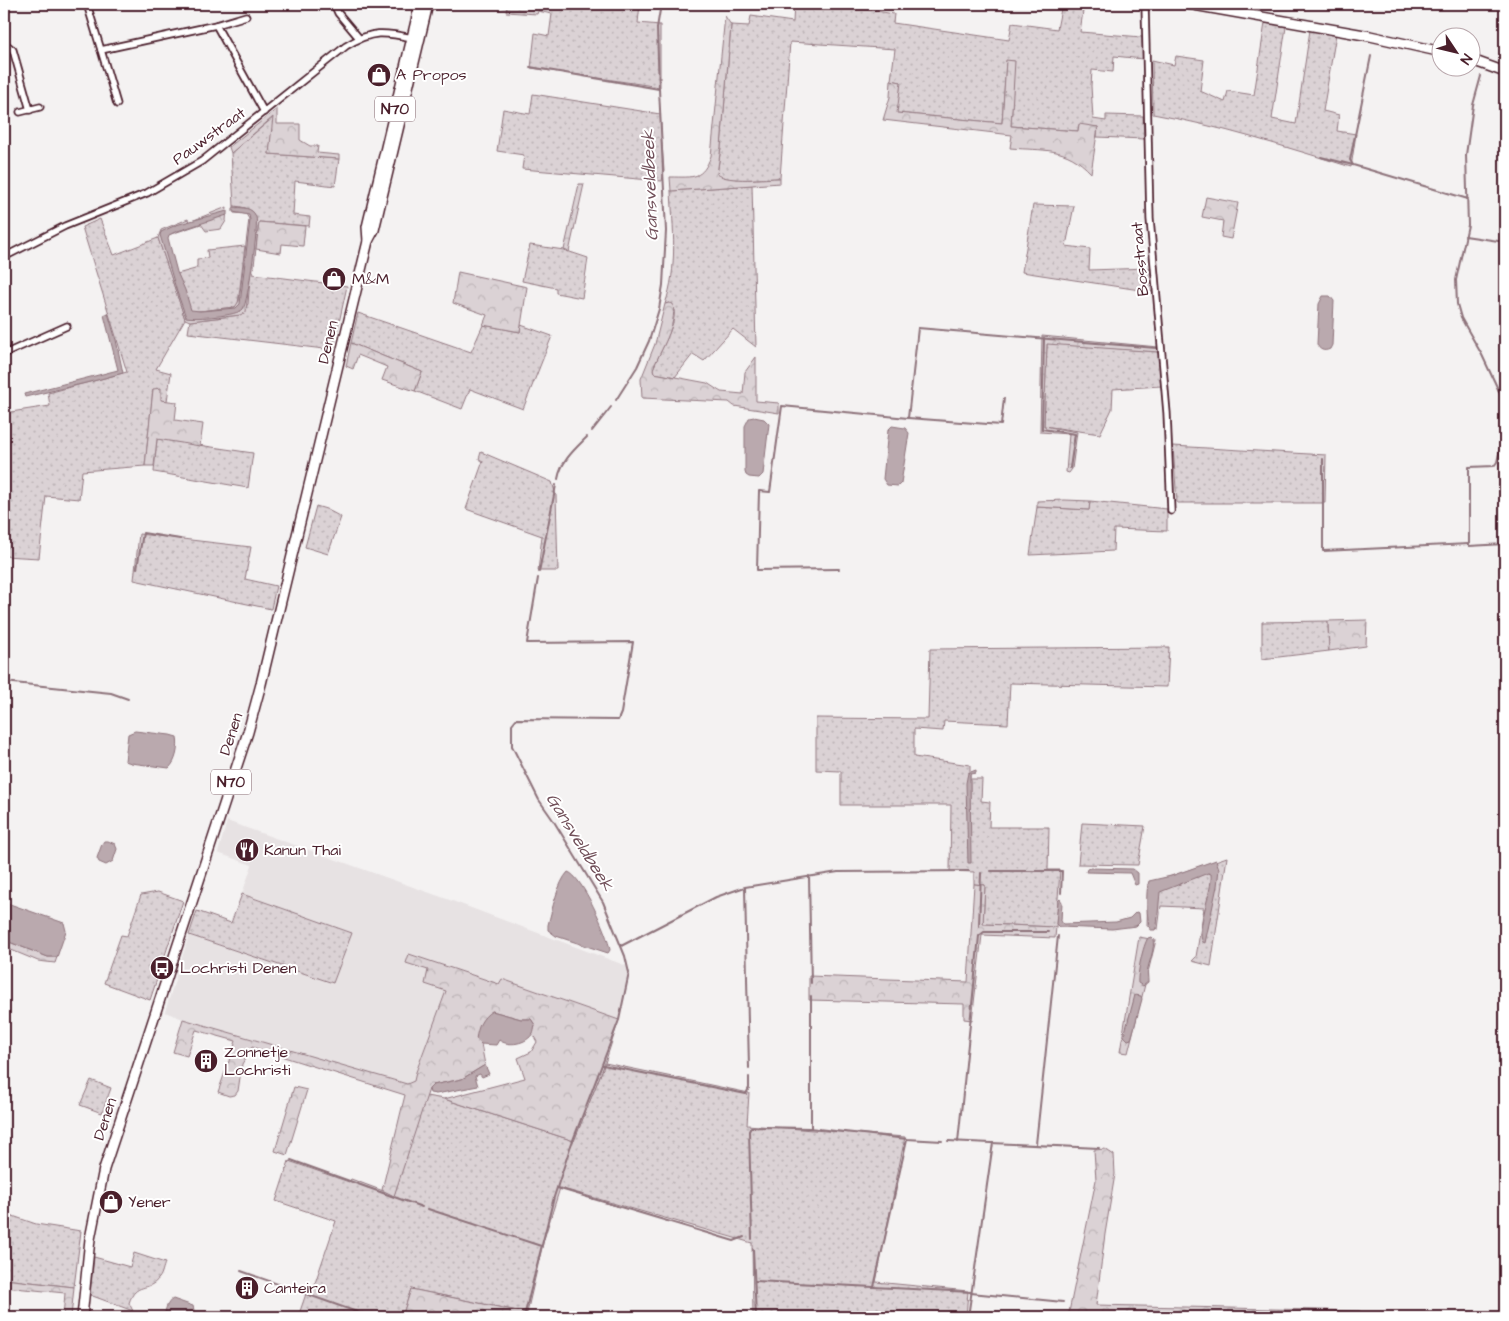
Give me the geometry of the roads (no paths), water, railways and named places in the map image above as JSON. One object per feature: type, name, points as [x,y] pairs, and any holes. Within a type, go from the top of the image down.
[{"type":"main road","name":"N70","points":[[416,38],[420,4]]},
{"type":"main road","name":"N70","points":[[416,38],[428,4]]},
{"type":"main road","points":[[1188,4],[1370,36],[1432,50]]},
{"type":"main road","name":"Denen","points":[[82,1317],[90,1239],[104,1169],[248,732],[262,684],[368,241],[374,230],[416,38]]},
{"type":"main road","points":[[1482,64],[1505,72]]},
{"type":"street","points":[[87,4],[117,104]]},
{"type":"street","points":[[334,4],[338,12],[359,38]]},
{"type":"street","name":"Bosstraat","points":[[1145,4],[1150,219],[1167,412],[1171,511]]},
{"type":"street","points":[[101,50],[216,25],[246,16]]},
{"type":"street","points":[[216,25],[264,112]]},
{"type":"street","name":"Pauwstraat","points":[[4,257],[65,226],[147,193],[202,161],[346,46],[359,38],[384,33],[416,38]]},
{"type":"street","points":[[4,47],[8,46],[13,50],[30,110]]},
{"type":"street","points":[[20,112],[40,107]]},
{"type":"street","points":[[4,354],[67,326]]},
{"type":"waterway","points":[[659,89],[657,28],[661,4]]},
{"type":"waterway","points":[[1371,56],[1350,160],[1353,165],[1468,199]]},
{"type":"waterway","name":"Gansveldbeek","points":[[530,67],[659,89],[666,231],[663,285],[659,309],[649,341],[637,367],[616,400]]},
{"type":"waterway","points":[[1480,78],[1473,105],[1466,155],[1468,225],[1456,280],[1457,304],[1461,318],[1482,355],[1505,404]]},
{"type":"waterway","points":[[1321,157],[1353,165]]},
{"type":"waterway","points":[[1465,236],[1505,242]]},
{"type":"waterway","points":[[839,569],[757,570],[759,491],[770,492],[782,406],[908,418],[918,328],[1156,348]]},
{"type":"waterway","points":[[1044,338],[1042,429],[1075,434],[1070,468]]},
{"type":"waterway","points":[[908,418],[1001,425],[1004,398]]},
{"type":"waterway","name":"Gansveldbeek","points":[[592,431],[611,407]]},
{"type":"waterway","points":[[1505,428],[1497,462],[1494,466],[1469,467],[1469,546],[1505,544]]},
{"type":"waterway","name":"Gansveldbeek","points":[[558,479],[565,461],[587,437]]},
{"type":"waterway","points":[[1323,459],[1323,551],[1469,544]]},
{"type":"waterway","name":"Gansveldbeek","points":[[539,572],[556,485]]},
{"type":"waterway","points":[[137,568],[143,533],[180,539]]},
{"type":"waterway","name":"Gansveldbeek","points":[[524,1317],[554,1197],[570,1148],[619,1020],[629,973],[625,956],[603,902],[539,800],[512,746],[512,724],[516,719],[618,720],[621,713],[633,642],[527,643],[538,578]]},
{"type":"waterway","points":[[4,682],[111,693],[128,699]]},
{"type":"waterway","points":[[621,946],[716,897],[745,887],[838,872],[969,871]]},
{"type":"waterway","points":[[991,871],[1062,871],[1061,893]]},
{"type":"waterway","points":[[979,926],[981,873]]},
{"type":"waterway","points":[[809,876],[811,983]]},
{"type":"waterway","points":[[745,888],[749,1068]]},
{"type":"waterway","points":[[958,1142],[979,936],[984,932],[1048,932]]},
{"type":"waterway","points":[[1036,1144],[1058,936]]},
{"type":"waterway","points":[[811,996],[811,1128]]},
{"type":"waterway","points":[[603,1065],[746,1094],[749,1088],[749,1077]]},
{"type":"waterway","points":[[752,1239],[749,1131],[751,1127],[809,1128],[942,1141]]},
{"type":"waterway","points":[[874,1287],[907,1139]]},
{"type":"waterway","points":[[948,1141],[1099,1148]]},
{"type":"waterway","points":[[968,1317],[993,1143]]},
{"type":"waterway","points":[[291,1160],[422,1207]]},
{"type":"waterway","points":[[557,1188],[734,1241],[744,1237]]},
{"type":"waterway","points":[[428,1209],[541,1246]]},
{"type":"waterway","points":[[753,1249],[756,1317]]},
{"type":"waterway","points":[[241,1271],[371,1317]]},
{"type":"waterway","points":[[755,1281],[971,1292]]},
{"type":"waterway","points":[[971,1293],[1063,1302]]},
{"type":"place","name":"A Propos","points":[[379,75]]},
{"type":"place","name":"M&M","points":[[334,279]]},
{"type":"place","name":"Kanun Thai","points":[[247,850]]},
{"type":"place","name":"Lochristi Denen","points":[[162,968]]},
{"type":"place","name":"Zonnetje Lochristi","points":[[206,1061]]},
{"type":"place","name":"Yener","points":[[111,1202]]},
{"type":"place","name":"Canteira","points":[[247,1288]]}]
